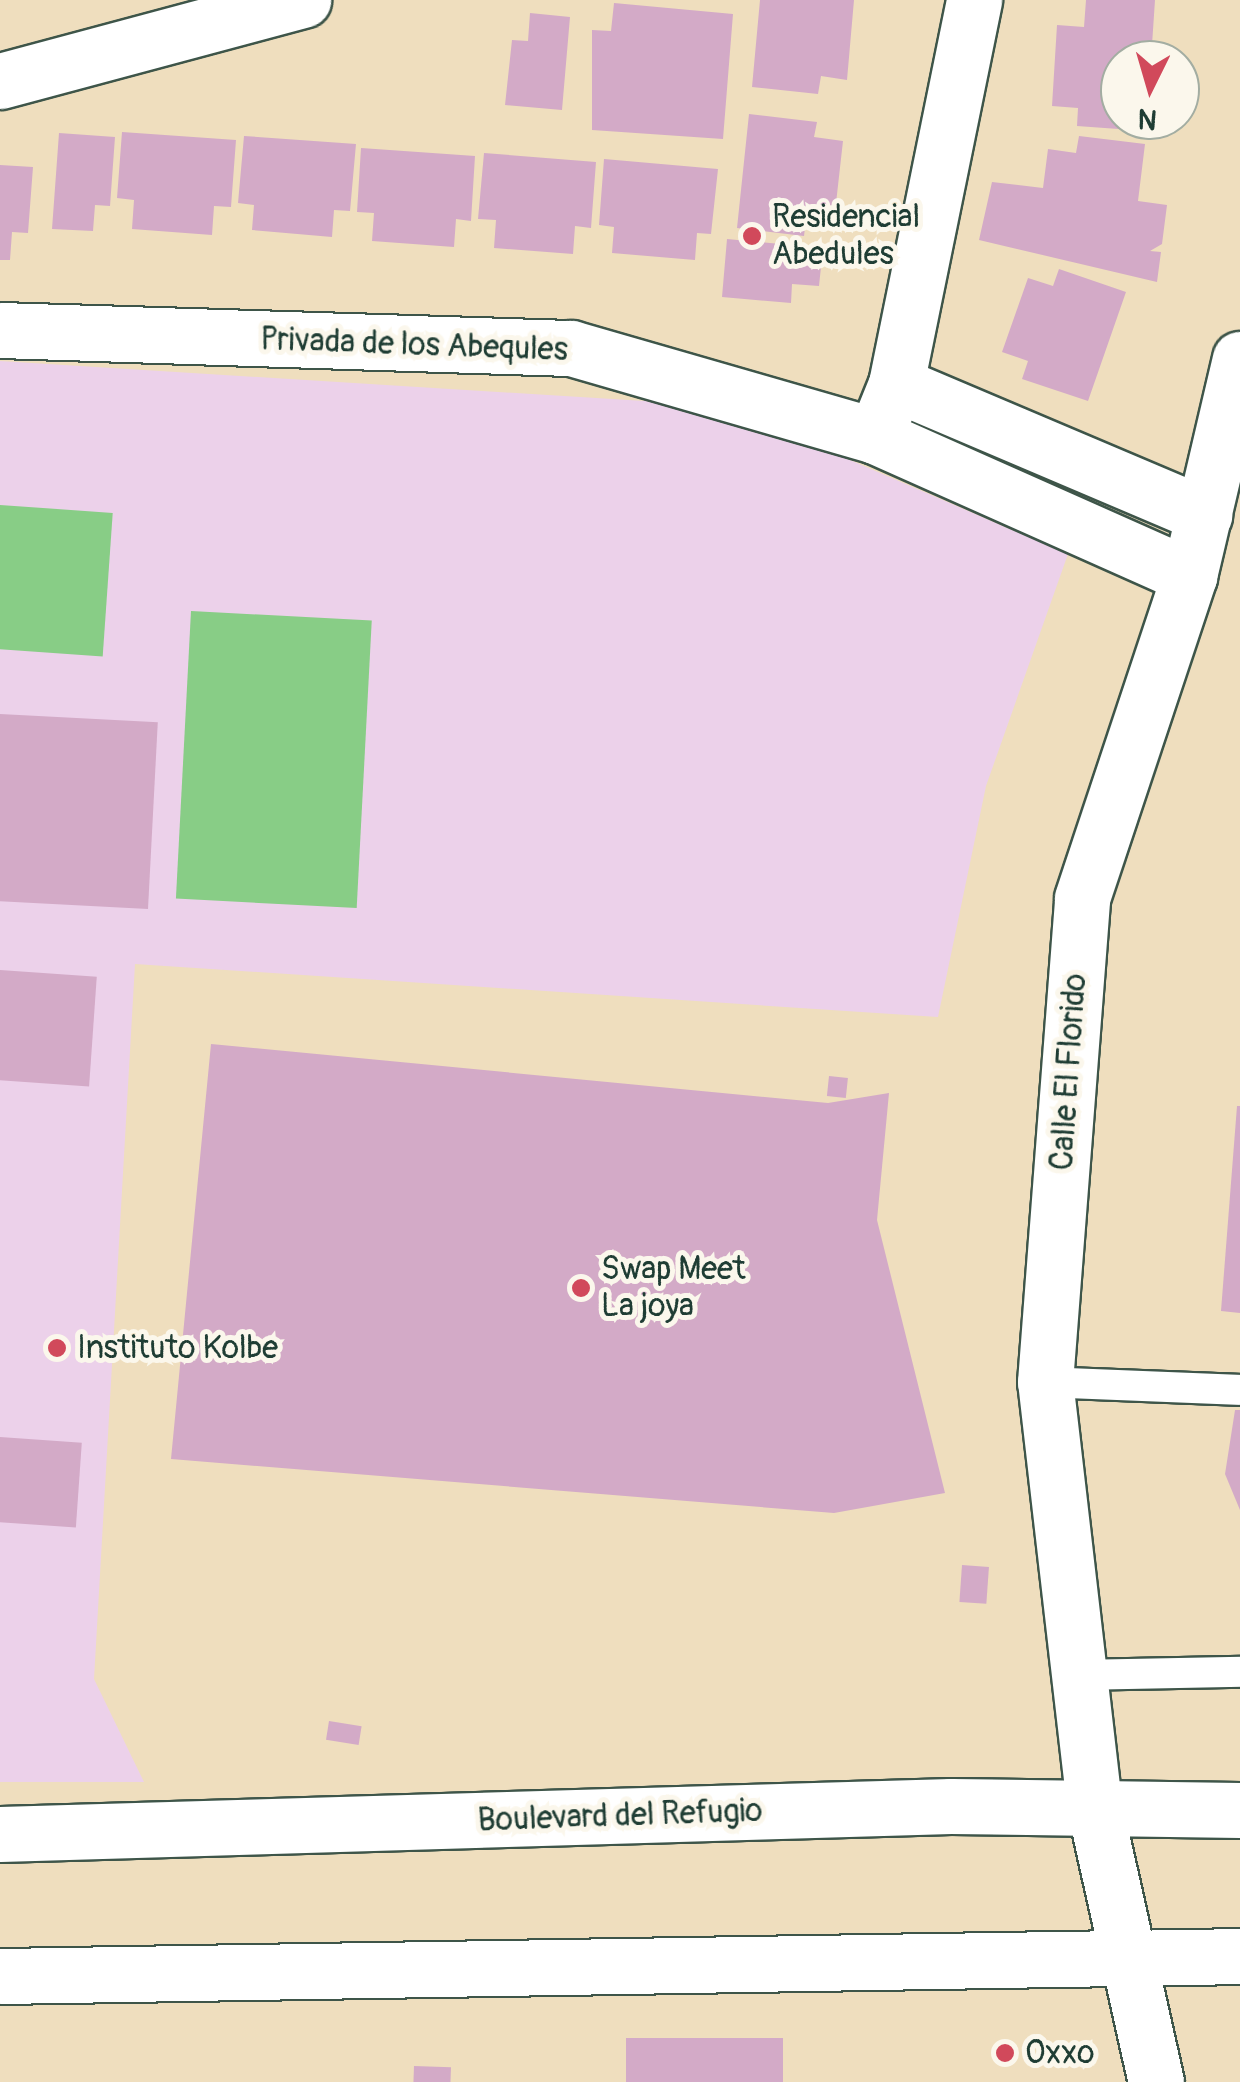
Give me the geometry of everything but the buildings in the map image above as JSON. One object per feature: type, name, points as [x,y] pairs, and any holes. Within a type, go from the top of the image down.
[{"type":"main road","points":[[0,81],[303,0]]},
{"type":"main road","points":[[875,436],[896,384],[974,0]]},
{"type":"main road","name":"Privada de los Abequles","points":[[0,330],[571,348],[875,436],[1189,576]]},
{"type":"main road","name":"Calle El Florido","points":[[1156,2082],[1123,1951],[1094,1804],[1044,1382],[1082,898],[1189,576],[1240,359]]},
{"type":"main road","points":[[896,384],[1204,515]]},
{"type":"main road","name":"Boulevard del Refugio","points":[[0,1834],[1094,1804],[1240,1810]]},
{"type":"main road","points":[[0,1976],[1123,1951],[1240,1956]]},
{"type":"lane","points":[[1044,1382],[1240,1390]]},
{"type":"lane","points":[[1078,1675],[1240,1672]]},
{"type":"shaded area","name":"Instituto Kolbe","points":[[0,361],[725,406],[1068,554],[986,786],[938,1017],[135,964],[94,1679],[144,1782],[0,1782]]},
{"type":"green space","points":[[0,505],[113,513],[103,657],[0,649]]},
{"type":"green space","points":[[191,611],[372,620],[357,908],[176,899]]},
{"type":"place","name":"Residencial Abedules","points":[[752,236]]},
{"type":"place","name":"Swap Meet La joya","points":[[581,1288]]},
{"type":"place","name":"Instituto Kolbe","points":[[57,1348]]},
{"type":"place","name":"Oxxo","points":[[1005,2053]]}]
